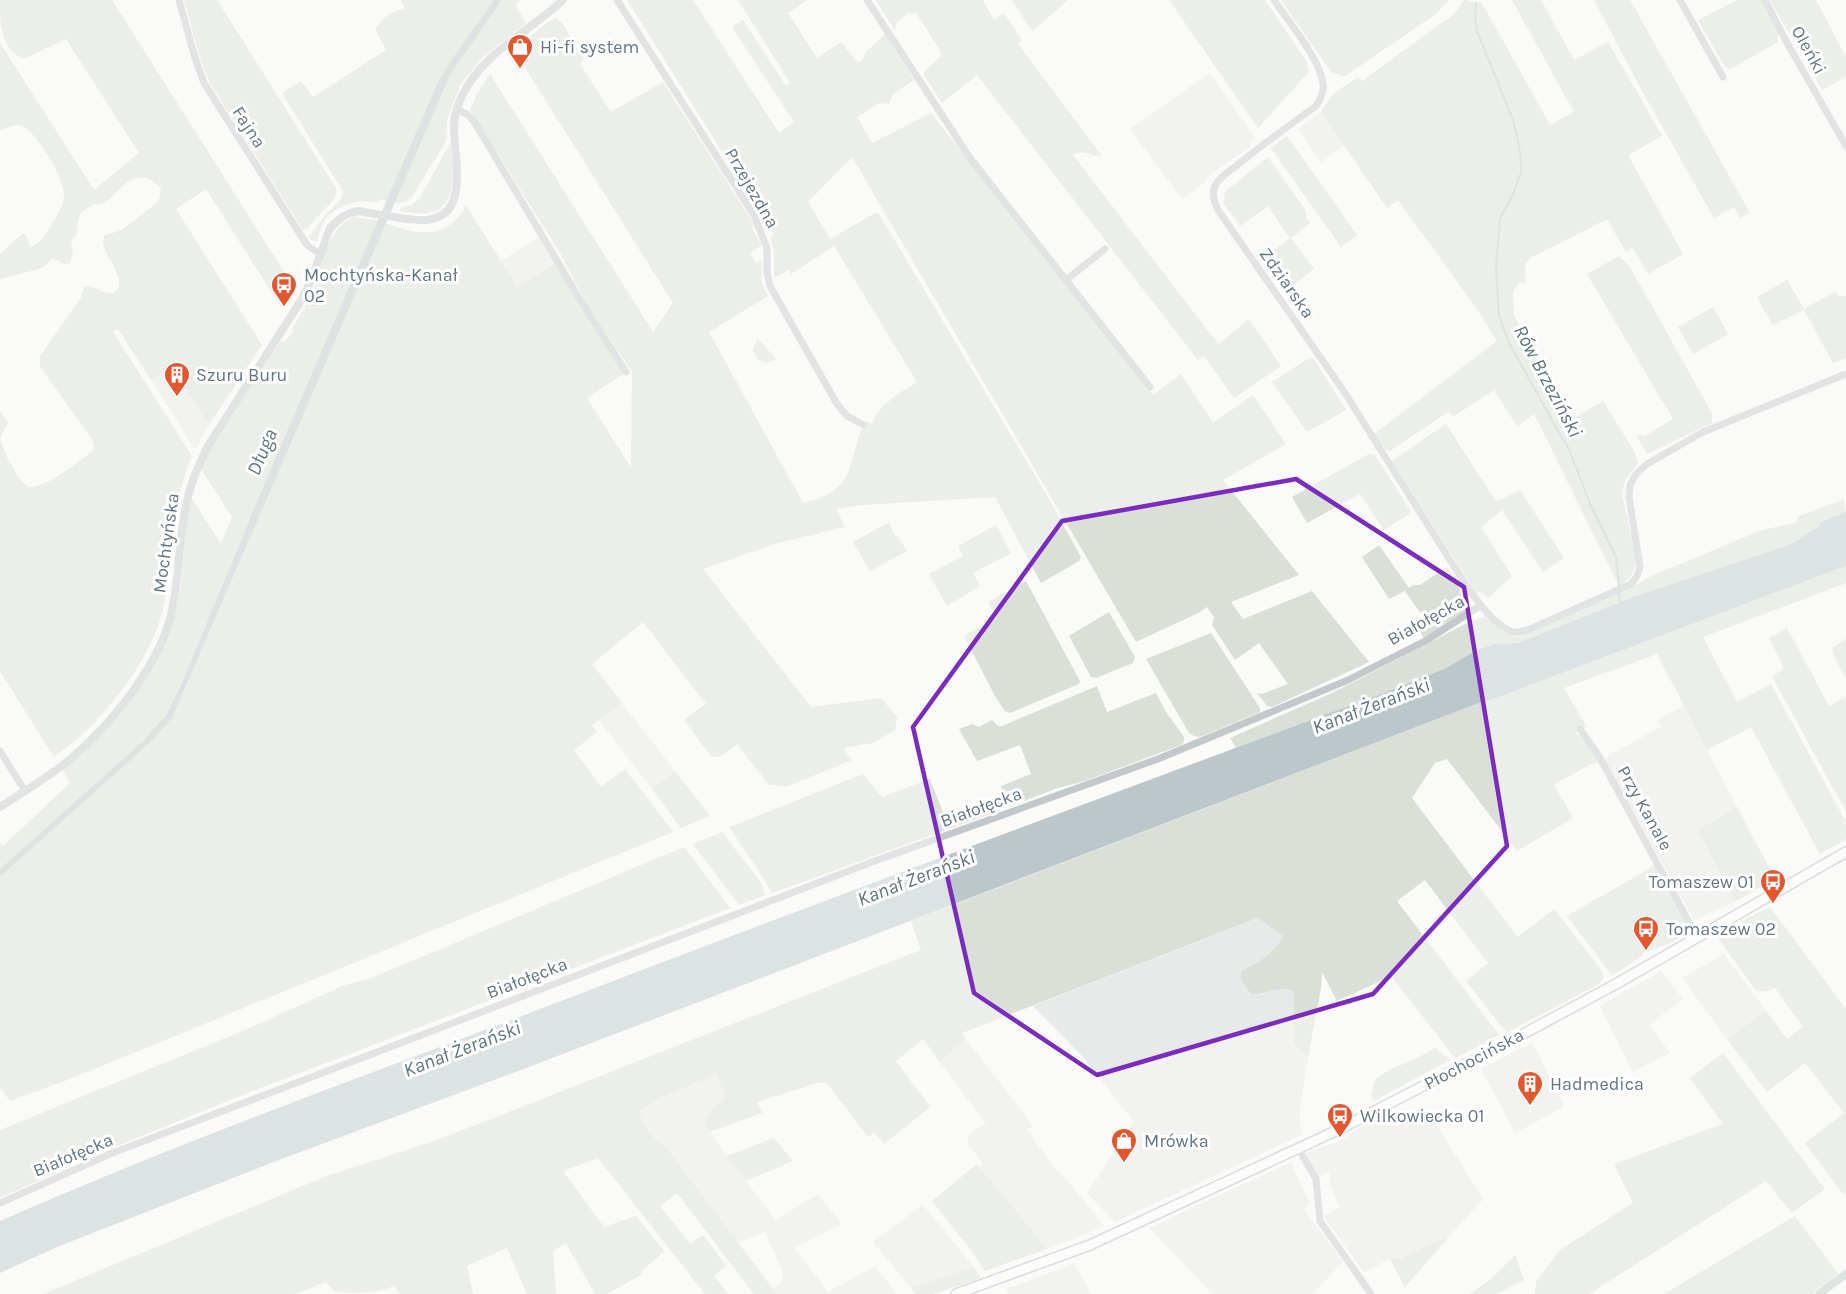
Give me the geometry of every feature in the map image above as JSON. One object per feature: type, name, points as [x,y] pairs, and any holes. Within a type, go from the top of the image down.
[{"type":"main road","name":"Płochocińska","points":[[956,1294],[1090,1245],[1340,1129],[1616,984],[1846,852]]},
{"type":"street","name":"Fajna","points":[[179,0],[198,70],[211,96],[307,245],[321,253]]},
{"type":"street","points":[[563,0],[494,54],[471,80],[460,98],[457,109],[468,115],[475,123],[591,317],[627,372]]},
{"type":"street","name":"Przejezdna","points":[[617,0],[754,215],[767,248],[767,272],[770,286],[837,404],[847,416],[862,424]]},
{"type":"street","points":[[867,0],[964,150],[1150,387]]},
{"type":"street","name":"Zdziarska","points":[[1274,0],[1316,62],[1324,87],[1321,98],[1316,105],[1222,178],[1213,191],[1214,201],[1224,220],[1343,390],[1480,606]]},
{"type":"street","points":[[1680,0],[1723,77]]},
{"type":"street","name":"Oleńki","points":[[1765,0],[1846,146]]},
{"type":"street","name":"Mochtyńska","points":[[0,807],[67,762],[91,739],[116,711],[153,660],[163,640],[173,608],[187,499],[200,462],[302,299],[330,228],[342,217],[358,212],[426,220],[445,212],[453,203],[458,189],[454,135],[457,109]]},
{"type":"street","points":[[1066,280],[1105,249]]},
{"type":"street","name":"Białołęcka","points":[[0,1203],[110,1154],[428,1032],[872,862],[1158,759],[1348,680],[1427,640],[1480,606],[1502,625],[1514,632],[1520,632],[1623,589],[1631,584],[1640,567],[1629,496],[1630,485],[1636,474],[1647,464],[1703,432],[1846,374]]},
{"type":"street","name":"Przy Kanale","points":[[1580,729],[1599,756],[1697,937]]},
{"type":"street","points":[[0,751],[25,791]]},
{"type":"street","points":[[1298,1148],[1316,1179],[1320,1221],[1371,1294]]},
{"type":"highlighted area","points":[[1296,479],[1464,587],[1507,846],[1373,994],[1097,1075],[974,993],[913,727],[1062,521]]},
{"type":"shaded area","points":[[0,0],[112,0],[293,286],[281,307],[206,189],[176,209],[262,345],[209,425],[171,367],[151,380],[118,329],[113,332],[192,456],[176,511],[164,604],[149,647],[122,690],[106,709],[72,744],[54,757],[0,671],[0,411],[8,423],[1,438],[2,445],[21,481],[30,487],[53,479],[92,452],[94,447],[92,439],[40,367],[40,356],[81,298],[84,286],[113,293],[119,288],[117,273],[104,246],[105,235],[123,229],[159,201],[161,188],[149,179],[139,177],[131,180],[109,199],[94,204],[81,213],[77,234],[71,242],[73,252],[70,263],[64,264],[52,258],[39,269],[0,279],[0,254],[23,233],[27,236],[30,247],[38,243],[59,212],[64,195],[54,166],[40,143],[25,127],[11,126],[0,131],[0,43],[94,190],[139,153],[66,39],[24,59],[10,49],[1,26]]},
{"type":"shaded area","points":[[184,0],[217,0],[337,190],[334,199],[307,229],[303,230],[211,85],[202,65]]},
{"type":"shaded area","points":[[401,0],[494,0],[443,73],[387,201],[380,199],[378,202],[363,201],[340,208],[327,217],[317,241],[313,241],[309,237],[325,215],[341,199],[343,191],[282,93],[301,81],[313,97],[386,50],[375,29],[388,15],[406,9]]},
{"type":"shaded area","points":[[502,0],[520,0],[516,3],[517,8],[526,23],[484,56],[460,85],[447,120],[446,141],[412,197],[405,202],[394,203],[450,75]]},
{"type":"shaded area","points":[[627,0],[693,0],[779,133],[794,122],[732,27],[743,20],[786,86],[790,83],[738,0],[807,0],[788,13],[817,58],[841,42],[858,63],[885,34],[914,80],[893,94],[889,104],[879,103],[857,117],[872,143],[931,113],[1153,395],[1181,374],[1213,423],[1253,395],[1286,444],[1223,480],[1299,575],[1231,602],[1243,619],[1312,591],[1369,662],[1272,707],[1267,706],[1257,693],[1262,694],[1288,684],[1259,643],[1235,660],[1212,625],[1214,617],[1207,607],[1136,642],[852,157],[808,202],[830,239],[875,213],[879,214],[1046,494],[1081,557],[1079,561],[1041,583],[995,497],[862,505],[836,509],[845,527],[778,543],[703,569],[811,707],[881,698],[897,717],[895,730],[873,743],[843,748],[852,760],[788,786],[769,785],[737,744],[720,757],[711,756],[684,720],[706,704],[643,622],[592,664],[622,703],[592,725],[597,732],[574,750],[601,787],[625,769],[673,832],[70,1079],[10,1101],[0,1087],[0,877],[154,739],[172,718],[385,223],[420,232],[441,230],[459,217],[466,205],[517,287],[555,263],[623,374],[587,398],[631,468],[632,372],[588,306],[559,251],[470,110],[490,74],[653,332],[673,303],[514,50],[544,25],[556,17],[564,26],[584,60],[580,64],[611,112],[663,82],[754,225],[752,229],[762,245],[750,253],[756,263],[761,260],[762,283],[768,296],[709,332],[803,503],[821,498],[834,491],[842,483],[848,473],[865,421],[872,424],[885,405],[917,382],[834,246],[791,274],[789,270],[774,278],[774,252],[771,237],[774,234]]},
{"type":"shaded area","points":[[876,0],[983,0],[994,20],[1004,13],[1022,40],[1018,44],[1102,156],[1080,152],[1073,155],[1208,331],[1219,344],[1249,319],[1281,366],[1234,398],[1204,356],[1198,360],[977,75],[942,103],[923,73],[941,56],[940,50],[917,14],[909,13],[897,22],[895,31]]},
{"type":"shaded area","points":[[1012,0],[1068,0],[1032,31]]},
{"type":"shaded area","points":[[1169,0],[1265,0],[1307,62],[1309,72],[1258,128]]},
{"type":"shaded area","points":[[1281,0],[1449,0],[1436,14],[1345,76],[1332,73]]},
{"type":"shaded area","points":[[1464,0],[1482,3],[1550,125],[1574,112],[1512,0],[1541,0],[1574,60],[1608,42],[1662,136],[1628,155],[1683,254],[1648,274],[1633,248],[1626,252],[1607,219],[1530,258],[1525,265],[1526,282],[1519,283],[1513,292],[1514,315],[1569,421],[1603,401],[1634,451],[1638,463],[1625,480],[1622,493],[1636,560],[1631,576],[1619,586],[1534,414],[1517,426],[1494,390],[1454,416],[1448,412],[1390,451],[1385,449],[1374,434],[1497,341],[1479,312],[1398,200],[1387,208],[1321,112],[1333,94],[1358,77],[1362,81],[1454,14]]},
{"type":"shaded area","points":[[1594,0],[1630,0],[1750,213],[1740,218],[1734,207],[1714,218]]},
{"type":"shaded area","points":[[1737,0],[1763,0],[1778,32],[1778,42],[1730,69],[1725,67],[1698,20]]},
{"type":"shaded area","points":[[1770,0],[1816,0],[1846,57],[1846,77],[1822,90]]},
{"type":"shaded area","points":[[1210,73],[1255,138],[1250,142],[1250,147],[1208,176],[1204,183],[1182,199],[1130,129]]},
{"type":"shaded area","points":[[1321,112],[1344,145],[1321,162],[1298,129]]},
{"type":"shaded area","points":[[1287,136],[1357,235],[1341,247],[1271,148]]},
{"type":"shaded area","points":[[450,144],[453,174],[450,195],[446,203],[439,209],[428,213],[400,211],[400,208],[412,205],[419,199]]},
{"type":"shaded area","points":[[1268,157],[1306,211],[1306,218],[1310,223],[1291,238],[1314,269],[1285,291],[1263,259],[1290,238],[1268,206],[1240,226],[1224,204],[1225,192]]},
{"type":"shaded area","points":[[353,217],[379,220],[268,475],[181,685],[166,715],[144,740],[0,869],[0,843],[3,846],[70,783],[62,769],[150,672],[156,662],[177,608],[191,497],[221,544],[232,517],[201,469],[212,447],[281,340],[284,342],[294,331],[292,329],[312,295],[321,273],[318,270],[331,240],[340,227]]},
{"type":"shaded area","points":[[539,237],[555,263],[517,287],[501,261]]},
{"type":"shaded area","points":[[1619,256],[1631,269],[1712,413],[1712,423],[1647,454],[1636,435],[1645,436],[1673,419],[1587,274]]},
{"type":"shaded area","points":[[1787,280],[1804,309],[1835,292],[1839,296],[1846,296],[1846,358],[1833,363],[1804,310],[1773,325],[1757,297]]},
{"type":"shaded area","points":[[1713,307],[1728,334],[1693,354],[1678,327]]},
{"type":"shaded area","points":[[758,339],[776,359],[767,363],[757,359],[753,349]]},
{"type":"shaded area","points":[[1309,358],[1314,359],[1346,410],[1307,432],[1272,382]]},
{"type":"shaded area","points":[[171,366],[209,425],[196,448],[151,380]]},
{"type":"shaded area","points":[[1446,424],[1495,500],[1500,500],[1520,490],[1564,558],[1543,572],[1502,510],[1481,527],[1512,576],[1488,598],[1481,592],[1476,593],[1392,461]]},
{"type":"shaded area","points":[[1369,454],[1375,455],[1410,510],[1409,514],[1384,530],[1360,494],[1307,523],[1292,497]]},
{"type":"shaded area","points":[[1843,500],[1846,511],[1820,521],[1821,526],[1789,545],[1636,596],[1518,643],[1495,644],[1477,650],[1444,669],[1236,748],[1230,738],[1332,693],[1471,621],[1485,617],[1503,632],[1516,637],[1526,634],[1627,590],[1649,577],[1762,530],[1796,523],[1799,516]]},
{"type":"shaded area","points":[[889,522],[894,535],[898,536],[907,551],[870,571],[853,542]]},
{"type":"shaded area","points":[[996,525],[1011,553],[973,573],[980,586],[947,606],[929,574],[963,556],[958,546]]},
{"type":"shaded area","points":[[1379,545],[1409,588],[1413,585],[1420,585],[1447,567],[1456,579],[1466,612],[1424,639],[1420,631],[1429,625],[1405,591],[1389,599],[1362,557]]},
{"type":"shaded area","points":[[1846,566],[1846,583],[1703,637],[1737,702],[1771,684],[1846,822],[1846,839],[1820,854],[1751,727],[1707,750],[1657,654],[1564,688],[1586,726],[1575,733],[1583,737],[1599,762],[1589,765],[1554,785],[1573,818],[1517,851],[1447,759],[1435,763],[1412,798],[1518,937],[1554,909],[1602,971],[1604,977],[1599,984],[1508,1032],[1466,981],[1488,963],[1425,880],[1397,901],[1499,1035],[1455,1058],[1391,976],[1337,1001],[1322,972],[1308,1057],[1294,1044],[1294,991],[1282,989],[1251,994],[1242,981],[1241,972],[1275,949],[1283,936],[1258,918],[962,1033],[966,1039],[953,1047],[940,1062],[923,1039],[896,1061],[930,1107],[884,1144],[874,1132],[868,1137],[826,1082],[757,1102],[762,1113],[709,1132],[705,1121],[708,1114],[723,1101],[724,1092],[716,1074],[660,1098],[639,1111],[648,1131],[665,1146],[777,1294],[754,1294],[677,1193],[660,1206],[690,1244],[703,1235],[726,1266],[714,1276],[728,1294],[705,1294],[598,1158],[563,1171],[604,1227],[636,1216],[664,1251],[642,1271],[641,1275],[607,1294],[595,1294],[566,1243],[553,1251],[556,1294],[527,1294],[507,1248],[467,1266],[473,1294],[400,1294],[394,1286],[373,1292],[335,1292],[326,1282],[294,1294],[43,1294],[327,1176],[440,1139],[921,950],[911,921],[1479,703]]},
{"type":"shaded area","points":[[1026,581],[1080,681],[1079,684],[1010,713],[1005,711],[996,698],[964,636],[997,618],[988,602]]},
{"type":"shaded area","points":[[1109,612],[1135,657],[1133,663],[1096,678],[1091,677],[1069,636]]},
{"type":"shaded area","points":[[1787,628],[1829,706],[1846,697],[1846,812],[1772,676],[1784,669],[1769,638]]},
{"type":"shaded area","points":[[1211,633],[1260,708],[1260,712],[1200,737],[1189,733],[1146,659]]},
{"type":"shaded area","points":[[1846,639],[1846,679],[1833,655],[1832,648]]},
{"type":"shaded area","points":[[1097,686],[1107,712],[1156,693],[1184,737],[1184,742],[1085,781],[1058,788],[1008,807],[1001,786],[1031,774],[1020,745],[977,761],[959,729],[972,724],[979,727],[992,720],[998,726],[1002,726]]},
{"type":"shaded area","points":[[622,703],[675,771],[652,789],[599,720]]},
{"type":"shaded area","points":[[1684,705],[1737,807],[1698,830],[1735,902],[1694,920],[1605,760],[1611,754],[1661,727],[1658,720]]},
{"type":"shaded area","points":[[675,771],[710,816],[681,828],[652,789]]},
{"type":"shaded area","points":[[863,774],[882,797],[930,779],[944,815],[990,799],[999,802],[1001,810],[772,893],[729,827]]},
{"type":"shaded area","points":[[1737,807],[1775,879],[1735,902],[1698,830]]},
{"type":"shaded area","points":[[722,832],[762,884],[765,895],[739,905],[693,844]]},
{"type":"shaded area","points":[[684,847],[730,908],[245,1094],[92,1156],[0,1198],[0,1130],[245,1030],[345,985],[369,979]]},
{"type":"shaded area","points":[[1656,865],[1690,930],[1674,941],[1643,953],[1613,975],[1567,916]]},
{"type":"shaded area","points":[[1770,907],[1846,1009],[1846,1192],[1843,1194],[1805,1143],[1844,1113],[1805,1063],[1767,1092],[1727,1039],[1766,1011],[1787,1039],[1803,1027],[1775,988],[1765,991],[1755,989],[1718,938],[1749,917]]},
{"type":"shaded area","points":[[1259,918],[1283,936],[1278,947],[1270,956],[1255,963],[1260,995],[1282,987],[1294,991],[1294,1044],[1308,1057],[1300,1108],[1300,1126],[1303,1134],[1115,1222],[1087,1193],[1134,1122],[1083,1057],[1033,1006]]},
{"type":"shaded area","points":[[1724,954],[1766,1011],[1727,1039],[1682,978]]},
{"type":"shaded area","points":[[1661,971],[1683,999],[1649,1025],[1670,1053],[1633,1072],[1600,1006]]},
{"type":"shaded area","points":[[966,1039],[1034,1127],[1026,1128],[1056,1170],[1062,1174],[1104,1226],[1047,1249],[979,1167],[983,1163],[969,1146],[967,1138],[974,1130],[986,1124],[940,1062],[953,1047]]},
{"type":"shaded area","points":[[1532,1043],[1564,1105],[1515,1133],[1481,1069]]},
{"type":"shaded area","points":[[1435,1048],[1450,1060],[1374,1101],[1371,1096],[1375,1079]]},
{"type":"shaded area","points":[[1723,1053],[1825,1189],[1792,1213],[1766,1181],[1589,1294],[1535,1294],[1536,1282],[1560,1250],[1633,1203],[1614,1164],[1723,1124],[1690,1078]]},
{"type":"shaded area","points":[[716,1074],[724,1092],[723,1101],[715,1107],[706,1125],[726,1156],[776,1220],[818,1194],[842,1224],[794,1248],[828,1292],[875,1266],[897,1294],[777,1294],[773,1289],[782,1282],[782,1271],[765,1232],[738,1243],[665,1146],[646,1131],[639,1112],[660,1098]]},
{"type":"shaded area","points":[[1424,1105],[1483,1199],[1446,1240],[1398,1260],[1396,1256],[1364,1272],[1323,1216],[1340,1207],[1331,1187],[1329,1172],[1319,1176],[1306,1153],[1344,1139],[1359,1127],[1383,1114],[1388,1124]]},
{"type":"shaded area","points":[[774,1138],[793,1161],[746,1181],[726,1156]]},
{"type":"shaded area","points":[[1291,1162],[1310,1203],[1304,1209],[1343,1262],[1312,1294],[1213,1294],[1149,1228]]},
{"type":"shaded area","points":[[977,1164],[1047,1249],[985,1271],[932,1201]]},
{"type":"shaded area","points":[[923,1205],[974,1267],[911,1288],[873,1242]]},
{"type":"shaded area","points":[[1795,1216],[1838,1274],[1811,1294],[1664,1294]]},
{"type":"shaded area","points":[[1445,1238],[1446,1240],[1405,1287],[1390,1259],[1396,1256],[1398,1260]]},
{"type":"shaded area","points":[[1515,1255],[1524,1280],[1496,1294],[1470,1294],[1492,1278]]},
{"type":"shaded area","points":[[1074,1264],[1091,1294],[1009,1294],[1006,1289]]},
{"type":"shaded area","points":[[974,1267],[981,1278],[933,1294],[915,1294],[911,1288]]},
{"type":"water","points":[[494,0],[502,0],[450,75],[172,718],[154,739],[0,877],[0,869],[144,740],[166,715],[181,685],[268,475],[437,84]]},
{"type":"water","name":"Kanał Żerański","points":[[1846,511],[1846,566],[1479,703],[534,1065],[271,1163],[57,1247],[0,1273],[0,1221],[64,1193],[258,1116],[734,935],[1382,694],[1444,669],[1477,650],[1495,644],[1518,643],[1636,596],[1789,545],[1820,526],[1820,522]]},
{"type":"waterway","name":"Rów Brzeziński","points":[[1476,3],[1477,31],[1513,120],[1521,163],[1521,173],[1510,201],[1500,218],[1496,269],[1499,315],[1508,341],[1569,449],[1591,506],[1616,557],[1619,586]]},
{"type":"waterway","name":"Rów Brzeziński","points":[[1619,592],[1620,604]]},
{"type":"waterway","points":[[1819,1294],[1846,1274]]},
{"type":"place","name":"Hi-fi system","points":[[520,70]]},
{"type":"place","name":"Mochtyńska-Kanał 02","points":[[284,308]]},
{"type":"place","name":"Szuru Buru","points":[[177,398]]},
{"type":"place","name":"Tomaszew 01","points":[[1773,905]]},
{"type":"place","name":"Tomaszew 02","points":[[1646,952]]},
{"type":"place","name":"Hadmedica","points":[[1530,1107]]},
{"type":"place","name":"Wilkowiecka 01","points":[[1340,1139]]},
{"type":"place","name":"Mrówka","points":[[1124,1164]]},
{"type":"water label","name":"Długa","points":[[262,452]]}]
